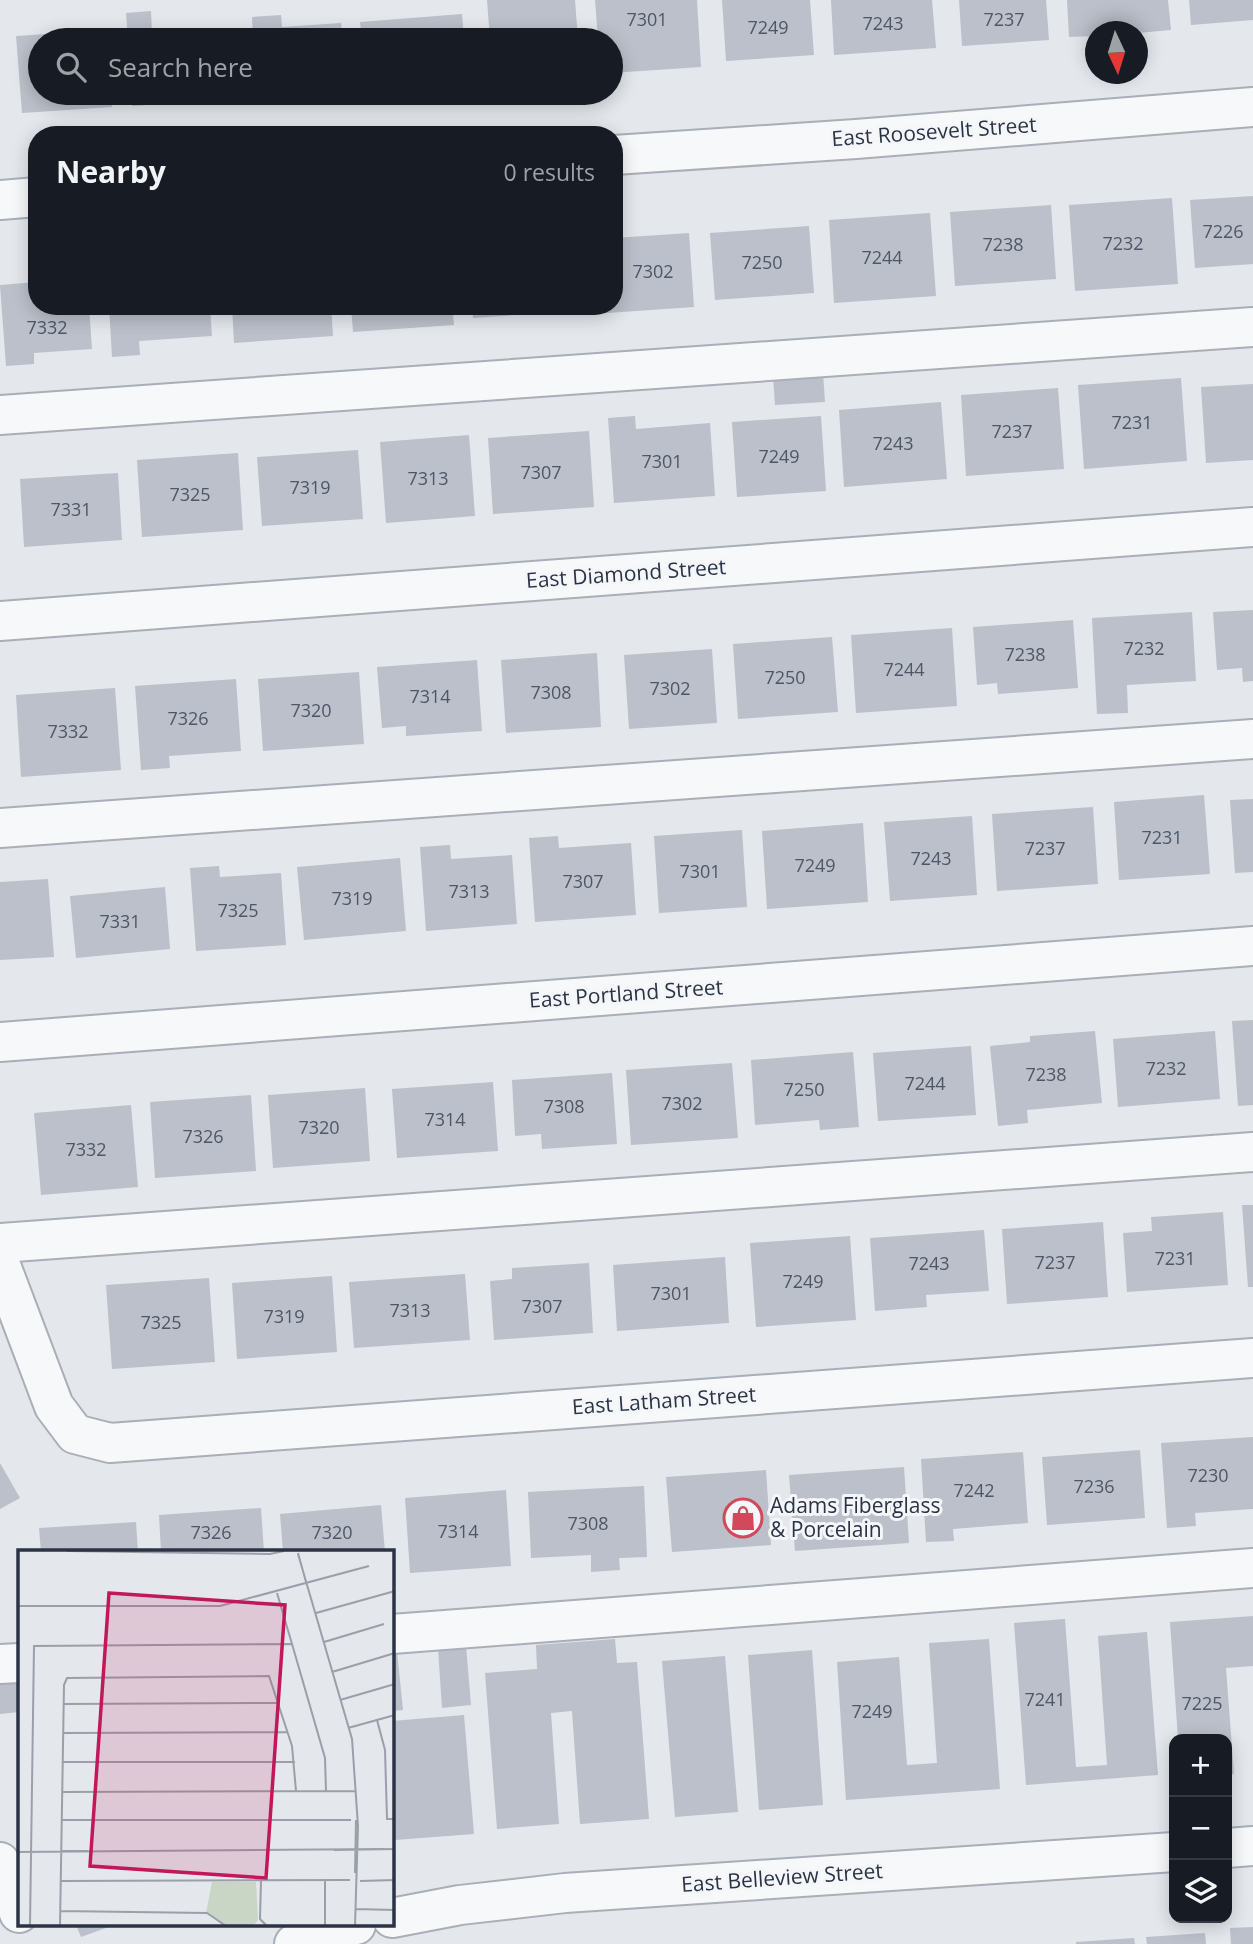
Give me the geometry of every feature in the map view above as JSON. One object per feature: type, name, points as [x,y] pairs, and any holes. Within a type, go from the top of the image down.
[{"type":"street","name":"East Roosevelt Street","points":[[623,154],[856,139],[1253,107]]},
{"type":"street","points":[[0,200],[28,198]]},
{"type":"street","points":[[0,415],[1253,327]]},
{"type":"street","name":"East Diamond Street","points":[[0,621],[1253,527]]},
{"type":"street","points":[[0,828],[1253,739]]},
{"type":"street","name":"East Portland Street","points":[[0,1042],[1253,946]]},
{"type":"street","points":[[0,1243],[1253,1152]]},
{"type":"street","name":"East Latham Street","points":[[0,1263],[54,1406],[75,1434],[110,1443],[1253,1358]]},
{"type":"street","points":[[394,1634],[1253,1568]]},
{"type":"street","points":[[0,1664],[18,1663]]},
{"type":"street","points":[[1232,1848],[1253,1846]]},
{"type":"street","name":"East Belleview Street","points":[[394,1918],[460,1905],[565,1893],[1169,1852]]},
{"type":"street","points":[[0,1862],[18,1910]]},
{"type":"street","points":[[23,1926],[31,1944]]},
{"type":"street","points":[[294,1944],[350,1926]]},
{"type":"building","points":[[487,0],[575,0],[577,28],[489,28]]},
{"type":"building","points":[[595,0],[697,0],[701,67],[623,72],[623,28],[597,28]]},
{"type":"building","points":[[722,0],[810,0],[814,55],[726,61]]},
{"type":"building","points":[[831,0],[932,0],[936,48],[834,55]]},
{"type":"building","points":[[959,0],[1046,0],[1049,40],[962,46]]},
{"type":"building","points":[[1067,0],[1168,0],[1171,30],[1148,32],[1148,21],[1085,21],[1085,36],[1069,37]]},
{"type":"building","points":[[1189,0],[1253,0],[1253,20],[1191,25]]},
{"type":"building","points":[[151,11],[152,28],[127,28],[126,13]]},
{"type":"building","points":[[462,14],[463,28],[361,28],[360,22]]},
{"type":"building","points":[[281,15],[282,27],[341,23],[342,28],[252,28],[252,17]]},
{"type":"building","points":[[28,35],[28,105],[112,107],[22,113],[16,36]]},
{"type":"building","points":[[1253,196],[1253,264],[1195,268],[1190,200]]},
{"type":"building","points":[[1172,198],[1178,284],[1075,291],[1069,205]]},
{"type":"building","points":[[1051,205],[1056,279],[955,286],[950,212]]},
{"type":"building","points":[[930,213],[936,296],[834,303],[829,220]]},
{"type":"building","points":[[809,226],[814,293],[715,300],[710,233]]},
{"type":"building","points":[[689,233],[694,307],[623,312],[623,237]]},
{"type":"building","points":[[28,283],[28,315],[90,315],[92,349],[34,353],[34,364],[6,366],[0,285]]},
{"type":"building","points":[[110,315],[211,315],[212,336],[139,341],[140,355],[112,357]]},
{"type":"building","points":[[232,315],[332,315],[333,336],[234,343]]},
{"type":"building","points":[[352,315],[453,315],[454,325],[353,332]]},
{"type":"building","points":[[473,315],[516,315],[473,318]]},
{"type":"building","points":[[823,373],[825,402],[775,405],[773,376]]},
{"type":"building","points":[[1181,378],[1187,461],[1084,469],[1078,385]]},
{"type":"building","points":[[1253,384],[1253,460],[1206,463],[1201,387]]},
{"type":"building","points":[[1058,388],[1064,469],[966,476],[961,395]]},
{"type":"building","points":[[941,402],[947,479],[844,487],[839,410]]},
{"type":"building","points":[[635,416],[636,429],[710,423],[715,496],[614,503],[608,418]]},
{"type":"building","points":[[821,416],[826,491],[737,497],[732,422]]},
{"type":"building","points":[[589,431],[594,507],[493,514],[488,438]]},
{"type":"building","points":[[469,435],[475,516],[386,523],[380,442]]},
{"type":"building","points":[[358,450],[363,519],[262,526],[257,457]]},
{"type":"building","points":[[238,453],[243,530],[142,537],[137,460]]},
{"type":"building","points":[[118,473],[122,540],[24,547],[20,479]]},
{"type":"building","points":[[1253,610],[1253,681],[1243,682],[1242,668],[1217,670],[1213,612]]},
{"type":"building","points":[[1192,612],[1196,681],[1127,685],[1128,713],[1097,714],[1092,618]]},
{"type":"building","points":[[1073,620],[1078,688],[998,694],[997,683],[977,685],[973,627]]},
{"type":"building","points":[[952,628],[957,706],[856,713],[851,635]]},
{"type":"building","points":[[832,637],[838,712],[738,719],[733,644]]},
{"type":"building","points":[[712,649],[717,723],[629,729],[624,655]]},
{"type":"building","points":[[597,653],[601,727],[506,733],[501,660]]},
{"type":"building","points":[[477,660],[482,731],[406,736],[406,726],[382,728],[377,667]]},
{"type":"building","points":[[359,672],[364,744],[263,751],[258,679]]},
{"type":"building","points":[[236,679],[241,751],[169,756],[170,768],[141,770],[135,686]]},
{"type":"building","points":[[115,688],[121,770],[21,777],[16,695]]},
{"type":"building","points":[[1204,795],[1210,874],[1119,880],[1114,802]]},
{"type":"building","points":[[1253,799],[1253,872],[1235,873],[1230,800]]},
{"type":"building","points":[[1093,807],[1098,884],[997,891],[992,814]]},
{"type":"building","points":[[972,816],[977,895],[890,901],[884,822]]},
{"type":"building","points":[[863,823],[868,902],[767,909],[762,831]]},
{"type":"building","points":[[742,830],[747,907],[659,913],[654,836]]},
{"type":"building","points":[[558,836],[559,848],[631,843],[636,915],[535,922],[529,838]]},
{"type":"building","points":[[450,845],[451,859],[512,855],[517,924],[426,931],[420,847]]},
{"type":"building","points":[[400,858],[406,931],[304,940],[297,867]]},
{"type":"building","points":[[219,866],[220,877],[281,873],[286,945],[196,951],[190,868]]},
{"type":"building","points":[[48,879],[54,957],[0,960],[0,882]]},
{"type":"building","points":[[165,887],[170,949],[76,958],[70,896]]},
{"type":"building","points":[[1253,1020],[1253,1105],[1238,1106],[1232,1021]]},
{"type":"building","points":[[1095,1031],[1102,1103],[1027,1110],[1028,1123],[998,1126],[990,1046],[1030,1042],[1030,1036]]},
{"type":"building","points":[[1215,1031],[1220,1099],[1118,1107],[1113,1039]]},
{"type":"building","points":[[971,1046],[976,1115],[878,1121],[873,1053]]},
{"type":"building","points":[[853,1052],[859,1127],[820,1130],[819,1120],[755,1125],[751,1060]]},
{"type":"building","points":[[732,1063],[738,1138],[631,1145],[626,1070]]},
{"type":"building","points":[[612,1073],[617,1144],[542,1149],[541,1134],[515,1136],[512,1080]]},
{"type":"building","points":[[493,1082],[498,1151],[397,1158],[392,1089]]},
{"type":"building","points":[[365,1088],[370,1161],[273,1168],[268,1095]]},
{"type":"building","points":[[251,1095],[256,1171],[155,1178],[150,1102]]},
{"type":"building","points":[[131,1105],[138,1187],[41,1195],[34,1113]]},
{"type":"building","points":[[1242,1205],[1253,1205],[1253,1287],[1248,1287]]},
{"type":"building","points":[[1223,1212],[1228,1285],[1127,1292],[1123,1233],[1152,1231],[1151,1217]]},
{"type":"building","points":[[1103,1222],[1108,1297],[1007,1304],[1002,1229]]},
{"type":"building","points":[[984,1230],[989,1291],[926,1295],[927,1307],[875,1311],[870,1238]]},
{"type":"building","points":[[850,1236],[856,1320],[756,1327],[750,1243]]},
{"type":"building","points":[[725,1257],[729,1323],[617,1331],[613,1265]]},
{"type":"building","points":[[589,1263],[593,1333],[494,1340],[490,1281],[512,1279],[512,1268]]},
{"type":"building","points":[[465,1274],[470,1340],[354,1348],[349,1282]]},
{"type":"building","points":[[332,1276],[337,1352],[237,1359],[232,1283]]},
{"type":"building","points":[[209,1278],[215,1362],[112,1369],[106,1285]]},
{"type":"building","points":[[1253,1437],[1253,1509],[1195,1513],[1196,1526],[1167,1528],[1161,1443]]},
{"type":"building","points":[[1140,1450],[1145,1518],[1047,1525],[1042,1457]]},
{"type":"building","points":[[1023,1452],[1028,1523],[953,1529],[954,1541],[926,1542],[921,1459]]},
{"type":"building","points":[[0,1463],[20,1498],[0,1509]]},
{"type":"building","points":[[904,1467],[909,1543],[795,1551],[789,1475]]},
{"type":"building","points":[[766,1470],[771,1545],[672,1552],[666,1477]]},
{"type":"building","points":[[644,1486],[647,1557],[619,1558],[620,1570],[591,1572],[591,1555],[531,1558],[528,1492]]},
{"type":"building","points":[[506,1490],[511,1566],[410,1573],[405,1498]]},
{"type":"building","points":[[381,1505],[385,1550],[283,1550],[280,1514]]},
{"type":"building","points":[[261,1508],[264,1550],[161,1550],[159,1515]]},
{"type":"building","points":[[136,1522],[138,1550],[41,1550],[39,1528]]},
{"type":"building","points":[[1253,1616],[1253,1666],[1226,1668],[1231,1734],[1178,1734],[1170,1622]]},
{"type":"building","points":[[1065,1619],[1076,1767],[1107,1765],[1098,1636],[1147,1632],[1158,1775],[1026,1785],[1014,1623]]},
{"type":"building","points":[[615,1639],[617,1663],[637,1662],[649,1819],[580,1824],[572,1711],[551,1713],[559,1824],[497,1829],[485,1673],[537,1669],[536,1645]]},
{"type":"building","points":[[989,1639],[1000,1789],[846,1800],[837,1662],[899,1657],[907,1765],[937,1763],[929,1643]]},
{"type":"building","points":[[466,1646],[471,1705],[442,1708],[438,1649]]},
{"type":"building","points":[[812,1650],[823,1805],[759,1810],[748,1655]]},
{"type":"building","points":[[397,1651],[403,1710],[394,1711],[394,1652]]},
{"type":"building","points":[[725,1656],[738,1812],[675,1817],[662,1661]]},
{"type":"building","points":[[18,1680],[18,1712],[0,1714],[0,1681]]},
{"type":"building","points":[[464,1715],[474,1834],[395,1840],[394,1721]]},
{"type":"building","points":[[76,1926],[111,1926],[81,1937]]},
{"type":"building","points":[[1253,1927],[1253,1944],[1231,1944],[1230,1928]]},
{"type":"building","points":[[1205,1933],[1206,1944],[1147,1944],[1146,1937]]},
{"type":"building","points":[[1134,1938],[1135,1944],[1076,1944],[1076,1942]]},
{"type":"place","name":"Adams Fiberglass & Porcelain","points":[[743,1518]]}]
